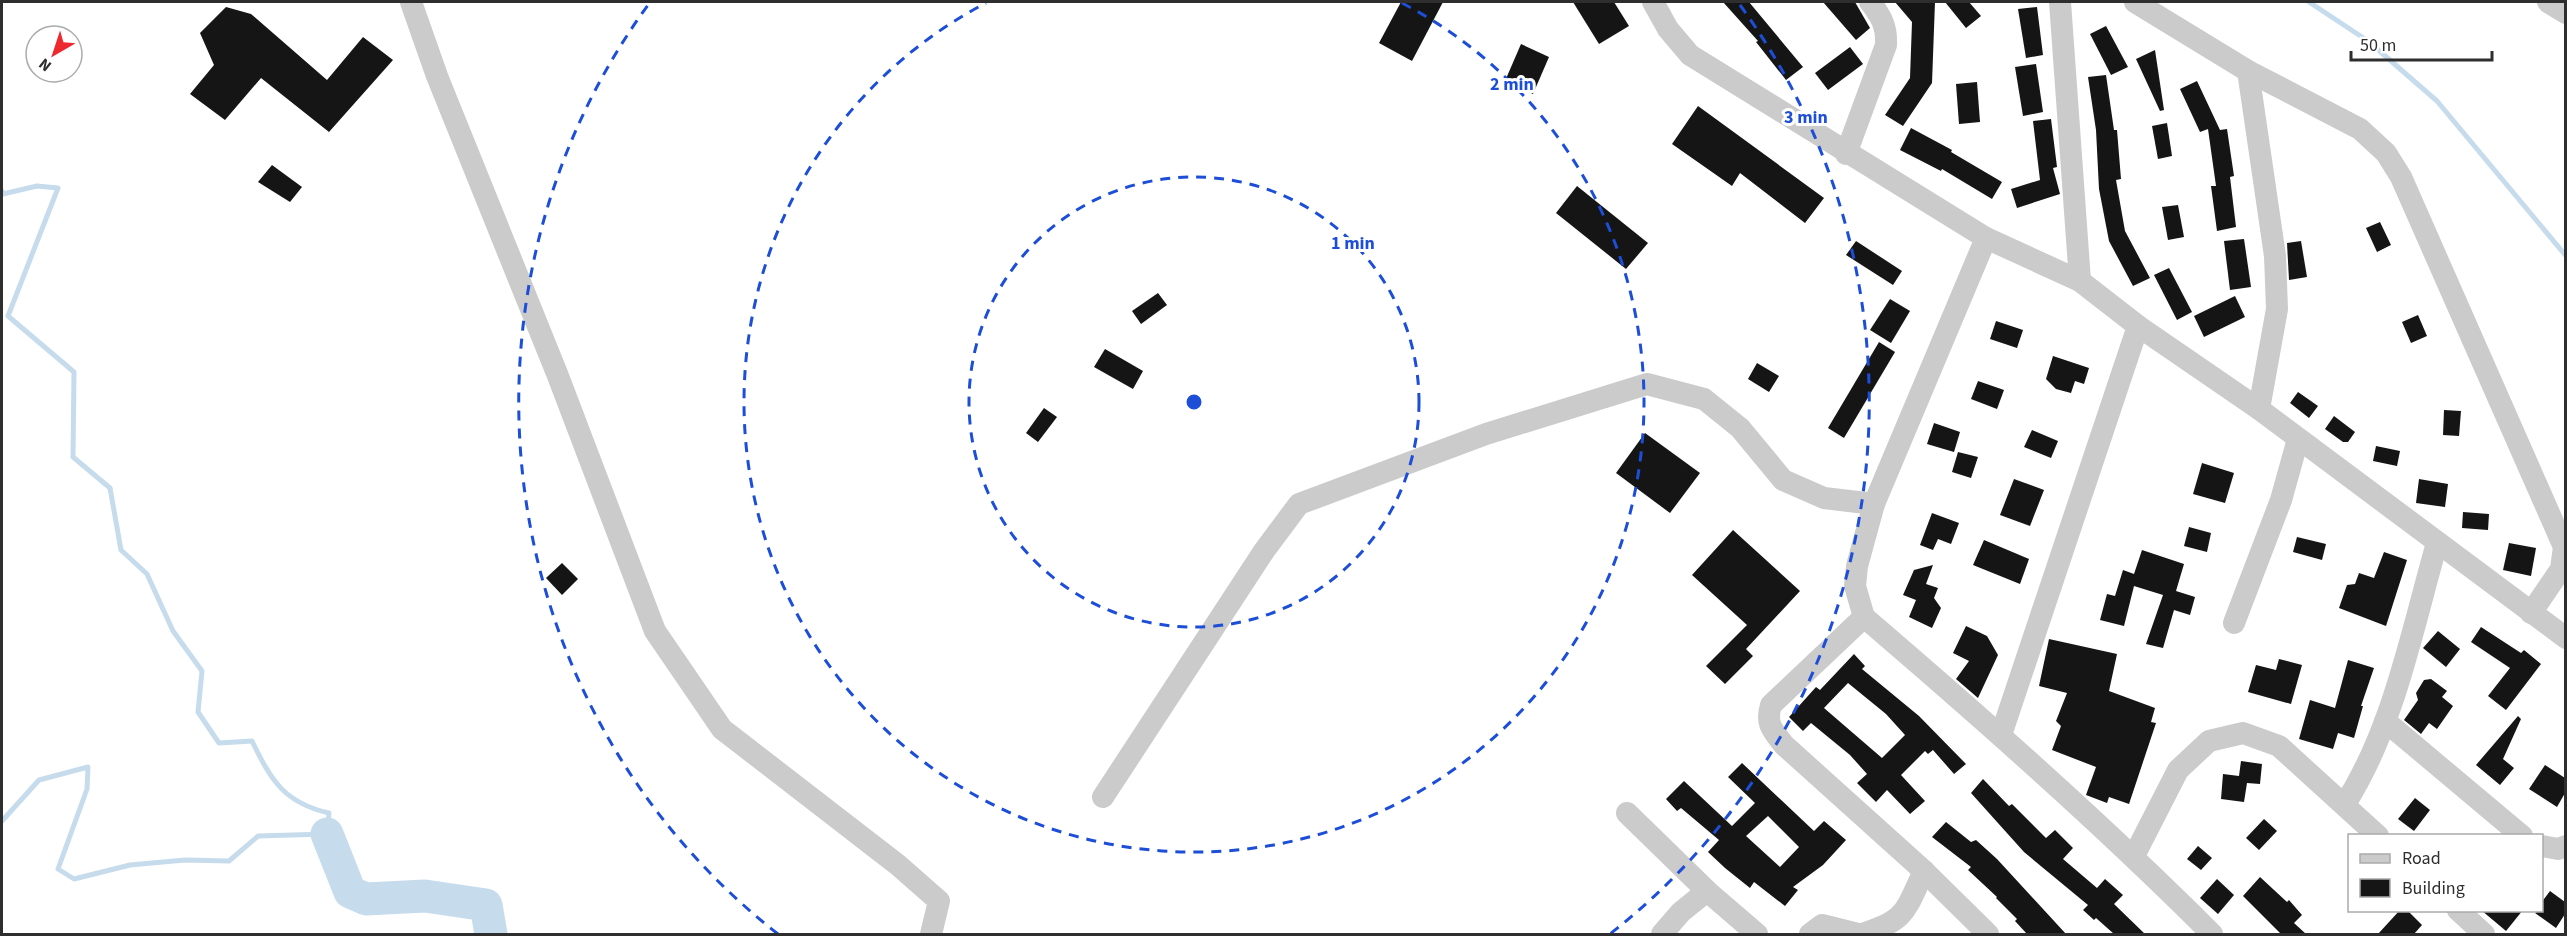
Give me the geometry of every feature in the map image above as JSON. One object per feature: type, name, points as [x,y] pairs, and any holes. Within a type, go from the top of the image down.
[{"type":"street","points":[[411,2],[437,76],[558,376],[655,631],[722,729],[898,865],[939,901],[931,934]]},
{"type":"street","points":[[1653,2],[1668,29],[1690,55],[1846,154],[1986,238],[2080,281],[2138,326],[2259,409],[2565,638]]},
{"type":"street","points":[[1846,154],[1886,45],[1886,31],[1882,16],[1870,2]]},
{"type":"street","points":[[2060,2],[2080,281]]},
{"type":"street","points":[[2135,2],[2248,71],[2360,129],[2385,153],[2401,177],[2564,547],[2561,569],[2531,613]]},
{"type":"street","points":[[2548,2],[2565,13]]},
{"type":"street","points":[[2248,71],[2275,256],[2277,309],[2259,409]]},
{"type":"street","points":[[1986,238],[1874,504],[1857,566],[1855,586],[1864,616],[2001,735],[2134,856],[2212,934]]},
{"type":"street","points":[[2001,735],[2138,326]]},
{"type":"street","points":[[1103,797],[1264,551],[1299,504],[1486,434],[1647,384],[1704,399],[1740,428],[1783,480],[1824,498],[1874,504]]},
{"type":"street","points":[[2234,622],[2281,500],[2298,439]]},
{"type":"street","points":[[2345,804],[2364,773],[2385,721],[2437,543]]},
{"type":"street","points":[[1864,616],[1771,705],[1767,717],[1770,728],[1784,746],[1924,871],[1988,934]]},
{"type":"street","points":[[2385,721],[2520,834]]},
{"type":"street","points":[[2134,856],[2178,770],[2208,741],[2226,735],[2243,733],[2279,746],[2376,834]]},
{"type":"street","points":[[1627,813],[1707,891],[1757,934]]},
{"type":"street","points":[[2543,846],[2558,849],[2565,846]]},
{"type":"street","points":[[1810,934],[1822,925],[1860,934],[1889,926],[1900,917],[1924,871]]},
{"type":"street","points":[[1662,934],[1681,912],[1707,891]]},
{"type":"street","points":[[2460,912],[2484,934]]},
{"type":"building","points":[[1401,2],[1443,2],[1412,61],[1379,43]]},
{"type":"building","points":[[1573,2],[1614,2],[1629,26],[1599,44]]},
{"type":"building","points":[[1723,2],[1749,2],[1803,67],[1786,80],[1756,42],[1758,41]]},
{"type":"building","points":[[1823,2],[1855,2],[1870,28],[1856,40]]},
{"type":"building","points":[[1895,2],[1935,2],[1932,83],[1903,126],[1885,115],[1910,78],[1912,22]]},
{"type":"building","points":[[1945,2],[1969,2],[1981,16],[1966,28]]},
{"type":"building","points":[[226,7],[251,14],[327,80],[363,37],[393,60],[329,132],[261,78],[225,120],[190,94],[214,65],[200,33]]},
{"type":"building","points":[[2037,7],[2043,55],[2026,58],[2018,9]]},
{"type":"building","points":[[2106,26],[2128,67],[2111,75],[2090,34]]},
{"type":"building","points":[[1521,44],[1549,57],[1533,94],[1505,81]]},
{"type":"building","points":[[1850,47],[1863,64],[1828,90],[1815,73]]},
{"type":"building","points":[[2155,50],[2164,110],[2160,111],[2136,59]]},
{"type":"building","points":[[2036,64],[2043,112],[2023,116],[2015,67]]},
{"type":"building","points":[[2106,75],[2114,130],[2117,130],[2121,179],[2116,180],[2125,231],[2150,278],[2133,286],[2109,241],[2099,189],[2096,130],[2088,77]]},
{"type":"building","points":[[2197,81],[2220,130],[2227,129],[2234,176],[2230,177],[2236,227],[2217,231],[2211,186],[2216,186],[2208,129],[2200,132],[2180,89]]},
{"type":"building","points":[[1977,82],[1980,122],[1959,124],[1956,84]]},
{"type":"building","points":[[1698,106],[1824,198],[1805,223],[1740,173],[1732,186],[1672,144]]},
{"type":"building","points":[[2051,119],[2057,167],[2053,168],[2060,194],[2017,208],[2011,189],[2040,180],[2033,121]]},
{"type":"building","points":[[2167,123],[2172,156],[2158,159],[2152,126]]},
{"type":"building","points":[[1911,128],[1952,150],[1951,152],[2002,182],[1992,199],[1942,169],[1941,171],[1900,150]]},
{"type":"building","points":[[272,165],[302,187],[290,202],[258,182]]},
{"type":"building","points":[[1577,186],[1648,243],[1626,269],[1556,213]]},
{"type":"building","points":[[2178,205],[2184,237],[2168,240],[2162,207]]},
{"type":"building","points":[[2380,222],[2391,245],[2377,252],[2366,228]]},
{"type":"building","points":[[2244,239],[2251,287],[2230,290],[2224,241]]},
{"type":"building","points":[[1856,241],[1902,271],[1893,285],[1846,255]]},
{"type":"building","points":[[2301,241],[2307,277],[2289,280],[2287,243]]},
{"type":"building","points":[[2169,268],[2192,312],[2177,320],[2154,275]]},
{"type":"building","points":[[1158,293],[1167,305],[1141,324],[1132,311]]},
{"type":"building","points":[[2235,296],[2245,317],[2204,337],[2194,316]]},
{"type":"building","points":[[1890,299],[1910,311],[1891,343],[1870,330]]},
{"type":"building","points":[[2418,315],[2427,336],[2411,343],[2402,322]]},
{"type":"building","points":[[1996,321],[2023,330],[2017,348],[1990,339]]},
{"type":"building","points":[[1879,342],[1895,352],[1844,438],[1828,428]]},
{"type":"building","points":[[1105,349],[1143,371],[1133,389],[1094,367]]},
{"type":"building","points":[[2053,356],[2089,368],[2084,384],[2075,381],[2071,393],[2056,389],[2046,379]]},
{"type":"building","points":[[1757,363],[1779,376],[1769,392],[1748,379]]},
{"type":"building","points":[[1978,381],[2004,390],[1997,409],[1971,399]]},
{"type":"building","points":[[2298,392],[2318,406],[2309,418],[2290,403]]},
{"type":"building","points":[[1044,408],[1057,417],[1038,442],[1026,433]]},
{"type":"building","points":[[2444,410],[2461,411],[2459,436],[2443,435]]},
{"type":"building","points":[[2334,416],[2355,432],[2348,442],[2343,442],[2325,429]]},
{"type":"building","points":[[1934,423],[1960,432],[1954,452],[1927,444]]},
{"type":"building","points":[[2032,430],[2058,441],[2051,458],[2024,447]]},
{"type":"building","points":[[1645,433],[1700,473],[1670,513],[1616,473]]},
{"type":"building","points":[[2376,446],[2400,451],[2397,466],[2373,461]]},
{"type":"building","points":[[1958,452],[1978,457],[1971,478],[1952,472]]},
{"type":"building","points":[[2202,463],[2234,473],[2225,503],[2193,494]]},
{"type":"building","points":[[2014,479],[2044,490],[2030,526],[2000,515]]},
{"type":"building","points":[[2419,479],[2448,484],[2445,507],[2416,503]]},
{"type":"building","points":[[2463,512],[2489,514],[2488,530],[2462,528]]},
{"type":"building","points":[[1932,513],[1959,523],[1951,544],[1938,539],[1933,550],[1920,545]]},
{"type":"building","points":[[2189,527],[2211,533],[2207,552],[2184,546]]},
{"type":"building","points":[[1733,530],[1800,591],[1746,649],[1753,656],[1725,684],[1706,666],[1747,625],[1692,575]]},
{"type":"building","points":[[2297,537],[2326,544],[2322,560],[2293,552]]},
{"type":"building","points":[[1984,540],[2029,559],[2020,584],[1973,565]]},
{"type":"building","points":[[2509,543],[2536,548],[2531,576],[2503,570]]},
{"type":"building","points":[[2142,550],[2184,564],[2176,591],[2195,597],[2190,615],[2174,610],[2163,648],[2146,644],[2163,595],[2134,586],[2124,626],[2100,620],[2107,594],[2115,596],[2123,570],[2134,574]]},
{"type":"building","points":[[2384,552],[2407,560],[2386,626],[2339,608],[2347,585],[2355,584],[2359,573],[2374,578]]},
{"type":"building","points":[[562,563],[578,579],[562,595],[546,578]]},
{"type":"building","points":[[1933,565],[1926,584],[1938,588],[1934,598],[1941,608],[1932,628],[1909,617],[1916,600],[1903,595],[1914,570]]},
{"type":"building","points":[[1966,626],[1987,636],[1998,655],[1978,698],[1956,679],[1969,661],[1953,653]]},
{"type":"building","points":[[2481,627],[2521,653],[2524,650],[2541,664],[2506,710],[2488,696],[2510,668],[2471,642]]},
{"type":"building","points":[[2438,631],[2460,649],[2446,667],[2423,648]]},
{"type":"building","points":[[2049,639],[2117,654],[2109,691],[2155,708],[2151,722],[2156,723],[2129,804],[2109,797],[2107,803],[2086,795],[2096,767],[2052,750],[2061,726],[2056,721],[2067,693],[2039,686]]},
{"type":"building","points":[[1854,654],[1865,666],[1862,669],[1919,716],[1966,764],[1954,774],[1933,750],[1928,754],[1925,751],[1901,775],[1925,801],[1910,814],[1887,790],[1876,802],[1857,783],[1867,774],[1850,755],[1811,723],[1803,731],[1789,717],[1816,687],[1820,690]],"holes":[[[1848,683],[1886,714],[1905,735],[1882,758],[1824,708]]]},
{"type":"building","points":[[2279,659],[2302,665],[2291,704],[2248,692],[2256,665],[2276,670]]},
{"type":"building","points":[[2348,660],[2374,668],[2361,706],[2363,706],[2354,738],[2338,733],[2333,749],[2299,739],[2310,700],[2335,708]]},
{"type":"building","points":[[2431,679],[2447,691],[2442,697],[2453,706],[2437,729],[2429,723],[2421,734],[2404,720],[2418,700],[2416,693],[2424,680]]},
{"type":"building","points":[[2518,716],[2521,719],[2503,759],[2514,768],[2500,785],[2476,765]]},
{"type":"building","points":[[2241,761],[2262,764],[2260,784],[2247,783],[2244,802],[2221,799],[2223,774],[2239,776]]},
{"type":"building","points":[[1742,763],[1814,831],[1824,821],[1846,840],[1823,865],[1793,887],[1798,890],[1785,906],[1754,882],[1750,888],[1725,868],[1708,852],[1719,840],[1681,808],[1677,811],[1666,799],[1684,781],[1732,826],[1755,803],[1728,777]],"holes":[[[1768,816],[1799,847],[1780,867],[1746,836]]]},
{"type":"building","points":[[2545,765],[2565,778],[2565,793],[2557,807],[2529,789]]},
{"type":"building","points":[[1983,779],[2009,806],[2012,804],[2046,838],[2055,830],[2073,848],[2063,859],[2097,888],[2105,879],[2123,895],[2114,904],[2145,934],[2114,934],[2083,910],[2088,905],[2024,852],[1971,793]]},
{"type":"building","points":[[2415,798],[2430,810],[2414,831],[2398,819]]},
{"type":"building","points":[[2264,819],[2277,831],[2259,850],[2246,838]]},
{"type":"building","points":[[1946,822],[1971,842],[1976,840],[1997,859],[2066,934],[2027,934],[1997,897],[1968,870],[1971,867],[1932,837]]},
{"type":"building","points":[[2198,846],[2212,858],[2201,870],[2187,859]]},
{"type":"building","points":[[2260,877],[2287,902],[2289,900],[2302,915],[2294,923],[2306,934],[2281,934],[2243,896]]},
{"type":"building","points":[[2217,879],[2234,895],[2218,914],[2200,898]]},
{"type":"building","points":[[2550,891],[2565,902],[2565,914],[2556,928],[2535,913],[2543,912],[2543,900]]},
{"type":"building","points":[[2398,912],[2409,912],[2422,925],[2414,934],[2378,934]]},
{"type":"building","points":[[2483,912],[2521,912],[2506,931]]},
{"type":"waterway","points":[[2309,2],[2368,41],[2437,101],[2566,256]]},
{"type":"waterway","points":[[2,191],[3,194],[37,186],[58,188],[8,316],[74,372],[73,457],[110,488],[121,550],[147,574],[173,631],[202,671],[198,712],[219,743],[252,741],[281,788],[301,803],[329,813],[327,834],[258,836],[229,861],[185,860],[130,865],[74,879],[58,869],[87,789],[88,767],[39,780],[2,821]]},
{"type":"waterway","points":[[327,834],[350,892],[366,899],[425,896],[486,905],[491,934]]}]
